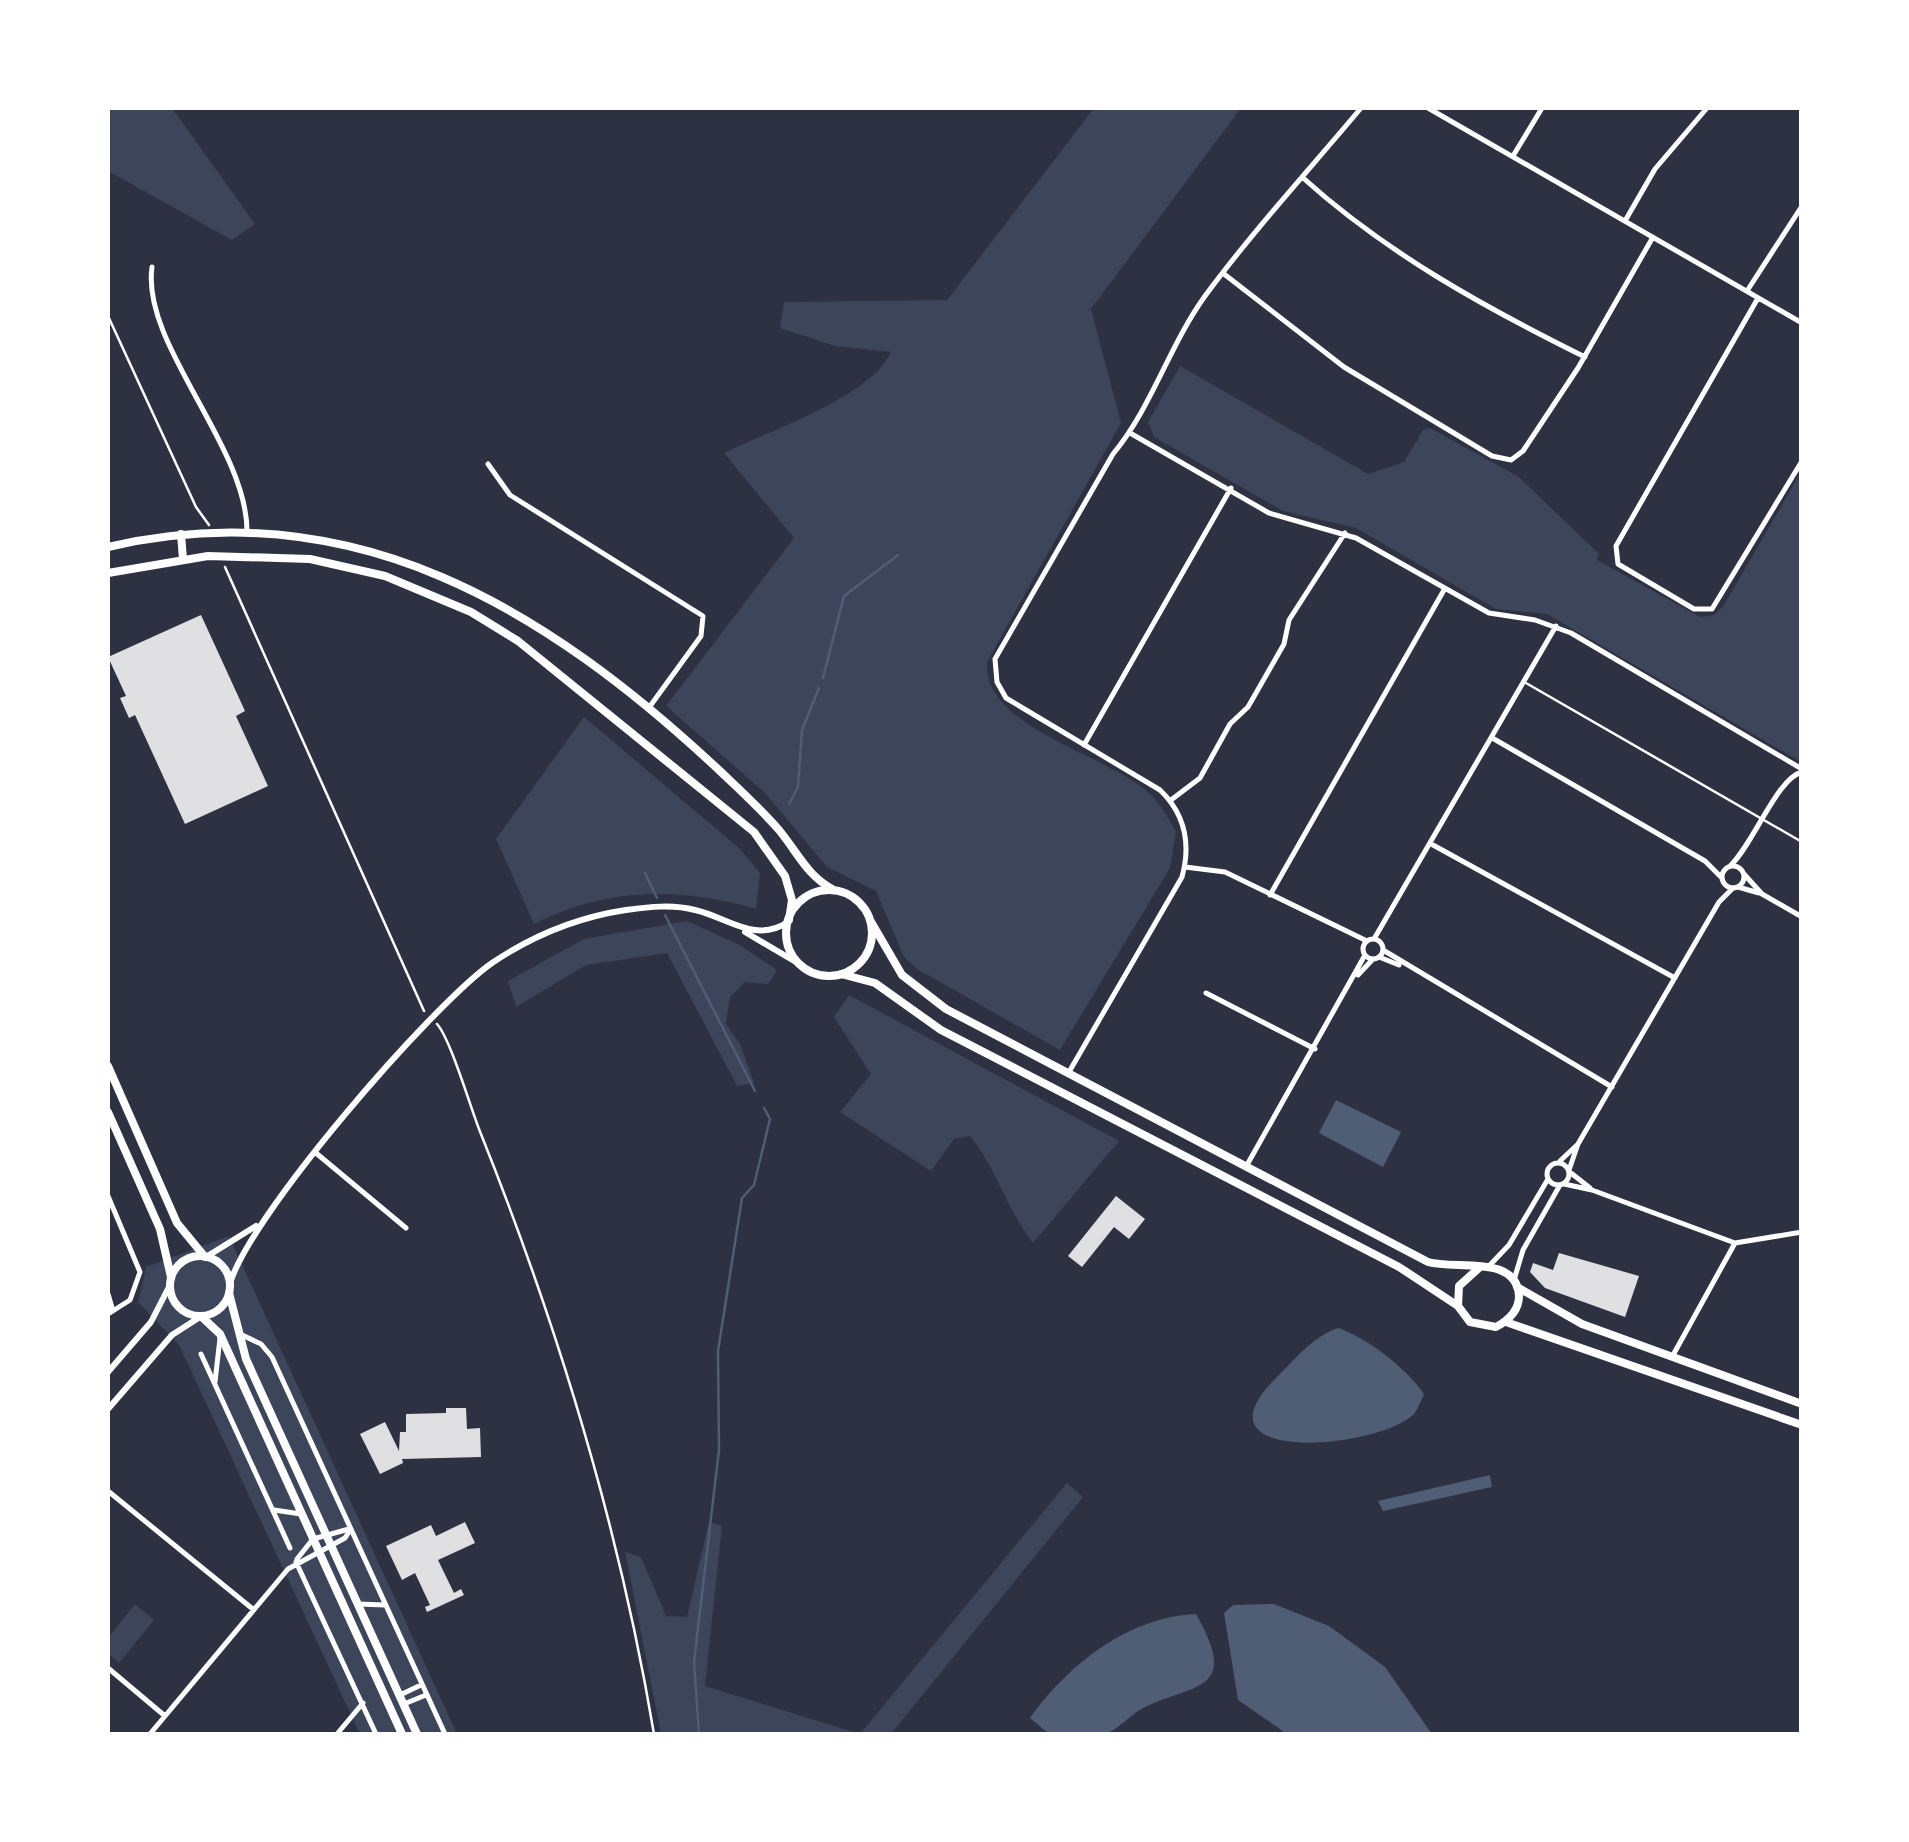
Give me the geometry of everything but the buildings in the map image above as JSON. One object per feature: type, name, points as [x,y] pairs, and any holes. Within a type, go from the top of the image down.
[{"type":"main road","points":[[108,547],[181,534],[248,531],[323,537],[425,569],[528,624],[648,709],[772,823],[809,874],[856,900],[892,962],[920,992],[1428,1262],[1503,1270],[1515,1283],[1563,1316],[1802,1404]]},
{"type":"main road","points":[[181,534],[183,560]]},
{"type":"main road","points":[[108,573],[183,560],[246,555],[344,565],[402,582],[471,612],[518,641],[762,839],[789,887],[788,946],[796,962],[813,974],[841,974],[875,982],[942,1030],[1400,1266],[1458,1306],[1478,1326],[1506,1322],[1802,1425]]},
{"type":"main road","points":[[788,921],[807,898],[834,890]]},
{"type":"main road","points":[[841,974],[866,954],[870,920]]},
{"type":"main road","points":[[108,1066],[177,1223],[206,1257],[224,1268],[236,1329],[417,1734]]},
{"type":"main road","points":[[1059,1091],[1069,1072]]},
{"type":"main road","points":[[108,1112],[160,1229],[178,1306],[220,1332],[402,1734]]},
{"type":"main road","points":[[1197,1162],[1207,1143]]},
{"type":"main road","points":[[170,1281],[182,1262],[206,1257]]},
{"type":"main road","points":[[1458,1306],[1459,1286],[1484,1267]]},
{"type":"main road","points":[[1506,1322],[1518,1302],[1515,1283]]},
{"type":"main road","points":[[201,1317],[222,1307],[229,1290]]},
{"type":"main road","points":[[300,1514],[311,1502]]},
{"type":"main road","points":[[336,1590],[358,1604]]},
{"type":"main road","points":[[389,1705],[402,1700]]},
{"type":"street","points":[[1069,1072],[1185,866],[1185,835],[1171,800],[1006,698],[996,682],[995,659],[1112,454],[1130,433],[1153,383],[1224,274],[1360,108]]},
{"type":"street","points":[[1428,108],[1802,323]]},
{"type":"street","points":[[1513,156],[1542,108]]},
{"type":"street","points":[[1626,221],[1655,170],[1707,108]]},
{"type":"street","points":[[1302,177],[1414,263],[1472,299],[1585,357]]},
{"type":"street","points":[[1747,292],[1802,206]]},
{"type":"street","points":[[1224,274],[1344,367],[1502,460],[1523,451],[1585,357],[1653,237]]},
{"type":"street","points":[[152,267],[153,305],[243,494],[248,531]]},
{"type":"street","points":[[1758,298],[1616,546],[1618,564],[1694,609],[1712,609],[1802,460]]},
{"type":"street","points":[[1130,433],[1279,517],[1345,533],[1392,555],[1489,614],[1556,626],[1802,770],[1787,780],[1746,852],[1729,866],[1719,902]]},
{"type":"street","points":[[488,464],[510,495],[703,616],[700,636],[648,709]]},
{"type":"street","points":[[1084,745],[1231,488]]},
{"type":"street","points":[[1171,800],[1200,778],[1230,724],[1248,707],[1284,644],[1289,620],[1345,533]]},
{"type":"street","points":[[1270,895],[1444,590]]},
{"type":"street","points":[[1247,1165],[1556,626]]},
{"type":"street","points":[[1494,739],[1705,861],[1722,880],[1762,894],[1802,917]]},
{"type":"street","points":[[1433,845],[1675,978]]},
{"type":"street","points":[[1515,1283],[1523,1250],[1562,1185],[1578,1144],[1719,902],[1736,887],[1746,852]]},
{"type":"street","points":[[1705,861],[1743,873],[1762,894]]},
{"type":"street","points":[[1185,866],[1225,872],[1372,946],[1612,1087]]},
{"type":"street","points":[[229,1290],[239,1255],[316,1153],[456,990],[496,961],[549,932],[588,918],[680,907],[768,932],[788,921]]},
{"type":"street","points":[[736,926],[796,962]]},
{"type":"street","points":[[1372,946],[1376,958]]},
{"type":"street","points":[[1372,946],[1376,958]]},
{"type":"street","points":[[1376,958],[1406,967]]},
{"type":"street","points":[[1356,977],[1376,958]]},
{"type":"street","points":[[1206,993],[1314,1048]]},
{"type":"street","points":[[1484,1267],[1508,1244],[1548,1179],[1549,1168],[1578,1144]]},
{"type":"street","points":[[316,1153],[406,1228]]},
{"type":"street","points":[[1557,1163],[1592,1190]]},
{"type":"street","points":[[1548,1179],[1592,1190],[1735,1243],[1802,1232]]},
{"type":"street","points":[[108,1196],[139,1264],[133,1296],[110,1312],[108,1294]]},
{"type":"street","points":[[206,1257],[259,1224]]},
{"type":"street","points":[[1672,1357],[1735,1243]]},
{"type":"street","points":[[108,1369],[155,1316],[170,1281]]},
{"type":"street","points":[[108,1409],[172,1336],[201,1317]]},
{"type":"street","points":[[236,1329],[270,1354],[444,1734]]},
{"type":"street","points":[[215,1385],[220,1332]]},
{"type":"street","points":[[201,1354],[290,1548]]},
{"type":"street","points":[[108,1492],[254,1610]]},
{"type":"street","points":[[272,1508],[300,1514]]},
{"type":"street","points":[[150,1734],[312,1539],[350,1530]]},
{"type":"street","points":[[296,1562],[350,1530]]},
{"type":"street","points":[[296,1562],[376,1734]]},
{"type":"street","points":[[358,1604],[385,1605]]},
{"type":"street","points":[[108,1668],[166,1716]]},
{"type":"street","points":[[402,1700],[421,1685]]},
{"type":"street","points":[[402,1700],[426,1695]]},
{"type":"street","points":[[337,1734],[363,1703]]},
{"type":"lane","points":[[1526,683],[1802,842]]},
{"type":"path","points":[[108,316],[196,507]]},
{"type":"path","points":[[231,578],[418,1002],[442,1028],[504,1192],[586,1430],[637,1632],[654,1734]]},
{"type":"shaded area","points":[[108,108],[172,108],[255,224],[232,240],[108,171]]},
{"type":"shaded area","points":[[1094,108],[1241,108],[1091,309],[1121,423],[987,662],[991,685],[1005,705],[1051,738],[1130,779],[1153,797],[1176,832],[1170,868],[1060,1050],[917,969],[904,957],[876,891],[827,867],[765,793],[666,706],[794,538],[724,453],[841,398],[863,384],[891,352],[835,346],[780,328],[784,302],[947,300]]},
{"type":"shaded area","points":[[1180,366],[1368,474],[1404,462],[1423,430],[1430,428],[1519,477],[1599,554],[1597,560],[1700,617],[1714,615],[1724,605],[1801,472],[1801,762],[1547,614],[1496,609],[1356,528],[1283,511],[1154,437],[1148,422]]},
{"type":"shaded area","points":[[584,717],[740,849],[760,873],[756,909],[699,897],[644,894],[589,903],[534,924],[496,839]]},
{"type":"shaded area","points":[[687,921],[740,945],[777,970],[768,984],[745,982],[730,997],[726,1024],[740,1044],[754,1083],[737,1086],[667,953],[586,965],[516,1007],[508,981],[584,939]]},
{"type":"shaded area","points":[[849,995],[1119,1141],[1033,1243],[970,1136],[954,1139],[931,1171],[840,1112],[871,1074],[834,1017]]},
{"type":"shaded area","points":[[1336,1100],[1401,1132],[1383,1167],[1319,1133]]},
{"type":"shaded area","points":[[229,1236],[457,1734],[360,1734],[179,1345],[138,1302],[146,1267]]},
{"type":"shaded area","points":[[1338,1328],[1374,1347],[1407,1374],[1424,1394],[1413,1415],[1392,1427],[1328,1442],[1269,1437],[1254,1425],[1256,1404],[1306,1348]]},
{"type":"shaded area","points":[[1490,1475],[1492,1487],[1383,1511],[1378,1501]]},
{"type":"shaded area","points":[[1067,1483],[1083,1497],[891,1734],[860,1734]]},
{"type":"shaded area","points":[[709,1522],[722,1526],[705,1686],[860,1734],[661,1734],[625,1552],[641,1557],[666,1616],[687,1617]]},
{"type":"shaded area","points":[[135,1604],[154,1620],[119,1663],[108,1653],[108,1638]]},
{"type":"shaded area","points":[[1274,1604],[1329,1626],[1385,1667],[1432,1734],[1287,1734],[1238,1700],[1224,1613],[1233,1605]]},
{"type":"shaded area","points":[[1196,1614],[1214,1659],[1206,1681],[1143,1708],[1114,1730],[1098,1735],[1049,1734],[1030,1718],[1063,1679],[1102,1647],[1147,1624]]},
{"type":"waterway","points":[[823,678],[844,596],[898,555]]},
{"type":"waterway","points":[[789,804],[798,787],[802,730],[819,688]]},
{"type":"waterway","points":[[645,873],[657,898]]},
{"type":"waterway","points":[[665,915],[755,1091]]},
{"type":"waterway","points":[[699,1734],[694,1662],[719,1450],[718,1351],[742,1198],[754,1185],[770,1119],[764,1108]]}]
